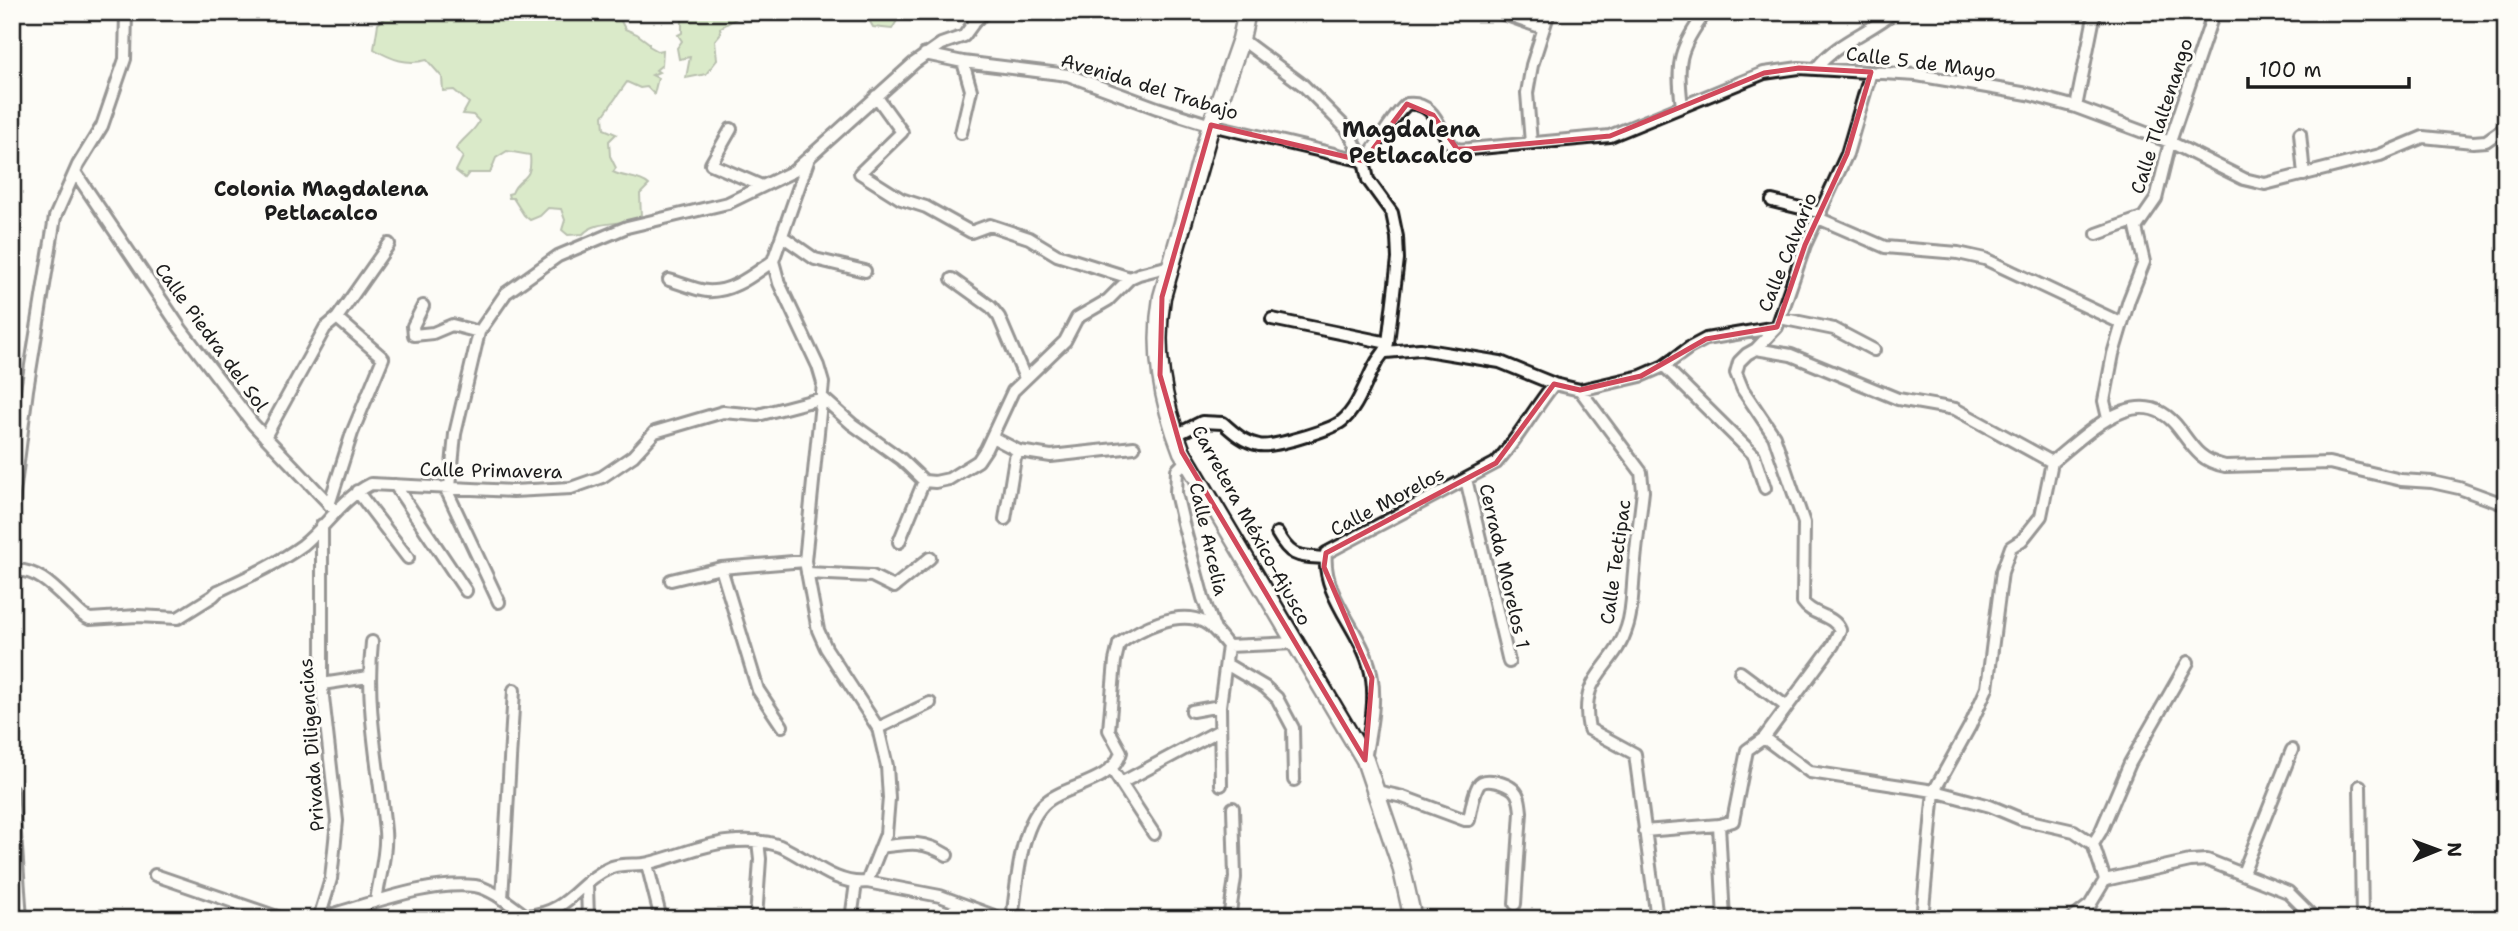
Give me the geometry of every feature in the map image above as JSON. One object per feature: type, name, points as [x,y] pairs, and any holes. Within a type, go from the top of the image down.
[{"type":"main road","name":"Carretera México-Ajusco","points":[[1247,12],[1170,266],[1158,322],[1157,346],[1166,404],[1187,460],[1365,760],[1401,866],[1413,919]]},
{"type":"street","points":[[12,510],[27,390],[55,217],[75,172],[102,126],[125,59],[126,12]]},
{"type":"street","points":[[499,603],[447,487],[455,434],[479,332],[506,293],[558,256],[627,227],[728,203],[794,171],[925,54],[964,36],[985,12]]},
{"type":"street","points":[[1498,12],[1543,28]]},
{"type":"street","points":[[1531,143],[1528,93],[1532,65],[1549,12]]},
{"type":"street","points":[[1682,106],[1678,88],[1679,58],[1706,12]]},
{"type":"street","points":[[1816,69],[1822,61],[1851,39],[1894,12]]},
{"type":"street","points":[[2076,107],[2095,12]]},
{"type":"street","name":"Calle Tlaltenango","points":[[2108,418],[2104,401],[2106,383],[2121,323],[2144,262],[2137,228],[2156,199],[2170,142],[2214,12]]},
{"type":"street","points":[[1176,435],[1202,422],[1223,423],[1241,439],[1262,446],[1321,432],[1341,422],[1352,410],[1387,347],[1398,260],[1392,212],[1368,180],[1364,160],[1347,129],[1317,98],[1241,39]]},
{"type":"street","name":"Avenida del Trabajo","points":[[925,54],[962,62],[1068,75],[1211,125],[1364,160]]},
{"type":"street","points":[[961,133],[971,90],[962,62]]},
{"type":"street","name":"Calle 5 de Mayo","points":[[1364,160],[1379,144],[1407,104],[1413,103],[1433,115],[1457,149],[1531,143],[1610,135],[1764,73],[1799,68],[1917,75],[2028,94],[2076,107],[2170,142],[2255,183],[2265,184],[2379,155],[2423,136],[2487,141],[2506,127]]},
{"type":"street","points":[[2506,71],[2506,92]]},
{"type":"street","name":"Calle Calvario","points":[[1580,390],[1641,376],[1664,366],[1706,339],[1778,323],[1805,245],[1847,154],[1871,72]]},
{"type":"street","points":[[876,96],[902,132],[860,173],[901,199],[926,207],[971,232],[990,225],[1029,238],[1057,255],[1130,278]]},
{"type":"street","points":[[731,129],[711,164],[762,186]]},
{"type":"street","points":[[2300,133],[2304,175]]},
{"type":"street","points":[[808,159],[773,261],[779,283],[818,366],[823,383],[805,561],[818,631],[826,648],[878,728],[887,766],[889,797],[886,834],[861,883],[851,919]]},
{"type":"street","name":"Calle Piedra del Sol","points":[[75,172],[181,329],[265,437],[332,508]]},
{"type":"street","points":[[1772,201],[1820,216],[1885,247],[1958,253],[1984,259],[2121,323]]},
{"type":"street","points":[[2097,234],[2142,218]]},
{"type":"street","points":[[782,236],[815,259],[865,271]]},
{"type":"street","points":[[265,437],[325,328],[337,318],[389,244]]},
{"type":"street","points":[[669,280],[706,291],[721,290],[734,286],[773,261]]},
{"type":"street","points":[[823,398],[852,424],[901,459],[924,481],[935,482],[964,471],[978,461],[1013,391],[1065,341],[1077,317],[1108,300],[1130,278],[1170,266]]},
{"type":"street","points":[[952,279],[991,307],[999,317],[1025,379]]},
{"type":"street","points":[[423,306],[413,326],[414,335],[433,333],[452,325],[479,332]]},
{"type":"street","points":[[12,572],[23,569],[40,576],[84,616],[90,618],[178,618],[218,590],[270,567],[302,545],[322,525],[332,508],[352,433],[383,358],[337,318]]},
{"type":"street","points":[[1272,319],[1387,347],[1420,349],[1500,362],[1554,384],[1580,390]]},
{"type":"street","points":[[1644,831],[1733,821],[1747,751],[1764,738],[1833,645],[1840,630],[1832,620],[1805,606],[1801,598],[1804,523],[1774,436],[1743,390],[1736,373],[1739,362],[1756,349],[1778,323],[1834,329],[1874,350]]},
{"type":"street","points":[[1756,349],[1791,355],[1898,399],[1955,409],[2052,461]]},
{"type":"street","points":[[1664,366],[1755,455],[1765,488]]},
{"type":"street","name":"Calle Morelos","points":[[1365,760],[1372,712],[1372,678],[1364,654],[1341,610],[1324,567],[1326,553],[1496,463],[1516,441],[1530,414],[1554,384]]},
{"type":"street","name":"Calle Tectipac","points":[[1580,390],[1641,472],[1643,482],[1627,628],[1591,683],[1586,700],[1586,715],[1589,729],[1635,754],[1657,919]]},
{"type":"street","name":"Calle Primavera","points":[[356,491],[371,484],[513,491],[571,488],[602,477],[633,456],[655,432],[723,412],[758,415],[823,398]]},
{"type":"street","points":[[1922,919],[1934,791],[1970,726],[1987,688],[2002,572],[2011,547],[2022,540],[2041,516],[2052,461],[2108,418],[2136,407],[2146,406],[2158,410],[2169,416],[2195,452],[2216,464],[2263,466],[2329,463],[2401,480],[2432,482],[2459,488],[2506,505]]},
{"type":"street","points":[[992,437],[1019,451],[1051,456],[1134,447]]},
{"type":"street","points":[[1005,519],[1019,451]]},
{"type":"street","name":"Calle Arcelia","points":[[1187,460],[1177,470],[1176,492],[1203,598],[1215,630]]},
{"type":"street","name":"Cerrada Morelos 1","points":[[1466,479],[1509,662]]},
{"type":"street","points":[[899,542],[924,481]]},
{"type":"street","points":[[395,485],[466,591]]},
{"type":"street","points":[[332,508],[356,491],[408,558]]},
{"type":"street","name":"Privada Diligencias","points":[[318,918],[331,879],[337,821],[322,684],[322,525]]},
{"type":"street","points":[[1277,533],[1284,547],[1294,555],[1325,558]]},
{"type":"street","points":[[807,573],[872,576],[894,587],[930,558]]},
{"type":"street","points":[[671,580],[721,568],[805,561]]},
{"type":"street","points":[[721,568],[758,690],[782,726]]},
{"type":"street","name":"Calle Arcelia","points":[[1111,768],[1119,763],[1121,752],[1109,730],[1119,644],[1132,634],[1170,620],[1187,618],[1202,621],[1215,630],[1228,646]]},
{"type":"street","points":[[372,642],[368,677],[374,753],[385,834],[376,901]]},
{"type":"street","points":[[1221,785],[1220,706],[1228,646],[1294,643]]},
{"type":"street","points":[[2093,844],[2130,763],[2188,662]]},
{"type":"street","points":[[1226,664],[1265,687],[1277,698],[1293,728],[1294,780]]},
{"type":"street","points":[[1740,672],[1787,707]]},
{"type":"street","points":[[322,684],[368,677]]},
{"type":"street","points":[[502,899],[514,690]]},
{"type":"street","points":[[878,728],[930,703]]},
{"type":"street","points":[[1192,711],[1220,706]]},
{"type":"street","points":[[1121,783],[1220,730]]},
{"type":"street","points":[[1764,738],[1810,772],[1934,791],[1990,806],[2021,819],[2074,831],[2093,844],[2105,880]]},
{"type":"street","points":[[2243,873],[2292,750]]},
{"type":"street","points":[[1012,919],[1020,862],[1031,822],[1044,803],[1111,768],[1154,834]]},
{"type":"street","points":[[1376,791],[1403,797],[1469,820],[1477,787],[1482,781],[1489,780],[1513,788],[1519,797],[1521,812],[1515,904]]},
{"type":"street","points":[[2360,786],[2362,919]]},
{"type":"street","points":[[12,791],[22,919]]},
{"type":"street","points":[[1228,919],[1235,878],[1233,808]]},
{"type":"street","points":[[1719,824],[1724,919]]},
{"type":"street","points":[[318,918],[376,901],[453,887],[477,887],[502,899],[526,918],[555,910],[599,874],[614,867],[647,864],[728,842],[758,841],[779,846],[838,878],[940,896],[1002,919]]},
{"type":"street","points":[[756,919],[760,859],[758,841]]},
{"type":"street","points":[[881,847],[912,843],[930,845],[947,855]]},
{"type":"street","points":[[2072,919],[2090,905],[2105,880],[2190,861],[2207,860],[2288,892],[2315,919]]},
{"type":"street","points":[[647,864],[662,919]]},
{"type":"street","points":[[155,875],[282,919]]},
{"type":"street","points":[[587,885],[588,919]]},
{"type":"street","points":[[954,919],[955,902]]},
{"type":"highlighted area","points":[[1799,68],[1871,72],[1847,154],[1805,245],[1777,327],[1706,339],[1641,376],[1580,390],[1554,384],[1496,463],[1326,553],[1324,567],[1372,678],[1365,760],[1182,452],[1160,375],[1162,297],[1211,125],[1364,161],[1407,104],[1433,115],[1457,149],[1469,149],[1610,136],[1764,73]]},
{"type":"green space","points":[[392,12],[596,12],[612,21],[620,19],[625,29],[637,34],[658,51],[663,50],[662,65],[656,70],[659,72],[652,75],[658,78],[654,94],[647,87],[640,88],[627,82],[603,116],[604,129],[616,134],[609,141],[610,156],[616,168],[613,172],[649,185],[640,194],[641,216],[595,226],[583,234],[568,235],[562,230],[565,220],[561,209],[548,208],[540,216],[530,220],[513,198],[509,198],[508,194],[512,193],[527,175],[530,155],[507,151],[496,158],[490,173],[469,173],[465,178],[456,171],[463,157],[456,149],[479,121],[473,115],[463,114],[469,103],[454,90],[443,91],[442,77],[427,60],[400,60],[374,49],[378,24]]},
{"type":"green space","points":[[686,12],[747,12],[720,28],[721,33],[715,40],[717,60],[706,74],[686,78],[690,57],[679,59],[677,48],[682,41],[678,35],[682,33],[682,15]]},
{"type":"green space","points":[[860,12],[902,12],[892,29],[873,27]]},
{"type":"district","name":"Magdalena Petlacalco","points":[[1411,142]]},
{"type":"district","name":"Colonia Magdalena Petlacalco","points":[[321,201]]}]
